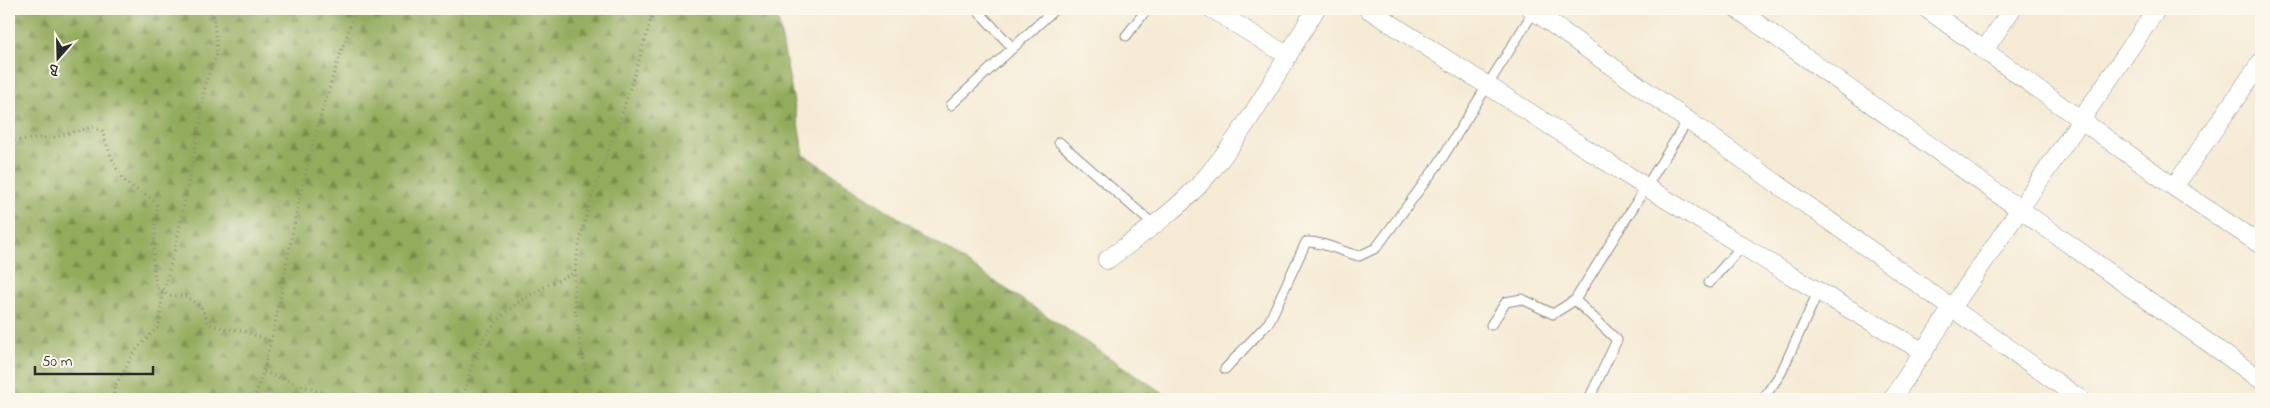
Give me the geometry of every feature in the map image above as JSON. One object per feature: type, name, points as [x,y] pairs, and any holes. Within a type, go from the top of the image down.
[{"type":"street","points":[[1212,9],[1288,56]]},
{"type":"street","points":[[1107,260],[1154,225],[1198,186],[1237,138],[1316,9]]},
{"type":"street","points":[[1368,9],[1646,187],[1818,292],[1924,352]]},
{"type":"street","points":[[1927,9],[2083,119],[2174,187],[2261,245]]},
{"type":"street","points":[[1985,49],[2012,9]]},
{"type":"street","points":[[1892,399],[1952,308],[2021,211],[2157,9]]},
{"type":"street","points":[[1533,10],[2080,399]]},
{"type":"street","points":[[1741,10],[2261,380]]},
{"type":"street","points":[[2174,187],[2261,62]]},
{"type":"lane","points":[[976,9],[1012,48]]},
{"type":"lane","points":[[951,105],[1055,9]]},
{"type":"lane","points":[[1126,36],[1147,9]]},
{"type":"lane","points":[[1225,369],[1270,322],[1306,242],[1318,241],[1335,250],[1359,256],[1376,248],[1439,163],[1533,10]]},
{"type":"lane","points":[[1491,325],[1506,302],[1522,299],[1554,314],[1575,300],[1688,120]]},
{"type":"lane","points":[[1059,142],[1154,225]]},
{"type":"lane","points":[[1709,283],[1742,246]]},
{"type":"lane","points":[[1763,399],[1781,373],[1818,292]]},
{"type":"lane","points":[[1575,300],[1617,340],[1589,399]]},
{"type":"path","points":[[113,399],[116,386],[136,350],[159,326],[163,292],[176,245],[206,84],[216,53],[213,9]]},
{"type":"path","points":[[254,399],[264,372],[298,204],[310,155],[338,58],[356,9]]},
{"type":"path","points":[[593,399],[584,364],[576,301],[575,272],[586,221],[640,58],[654,9]]},
{"type":"path","points":[[9,141],[54,137],[93,127],[102,130],[119,171],[128,184],[149,195],[157,204],[153,259],[156,287],[170,296],[186,296],[202,307],[209,324],[243,331],[271,341]]},
{"type":"path","points":[[460,399],[475,358],[493,323],[533,292],[575,272]]},
{"type":"path","points":[[264,372],[340,399]]},
{"type":"green space","points":[[9,9],[776,9],[804,155],[1172,399],[9,399]]}]
